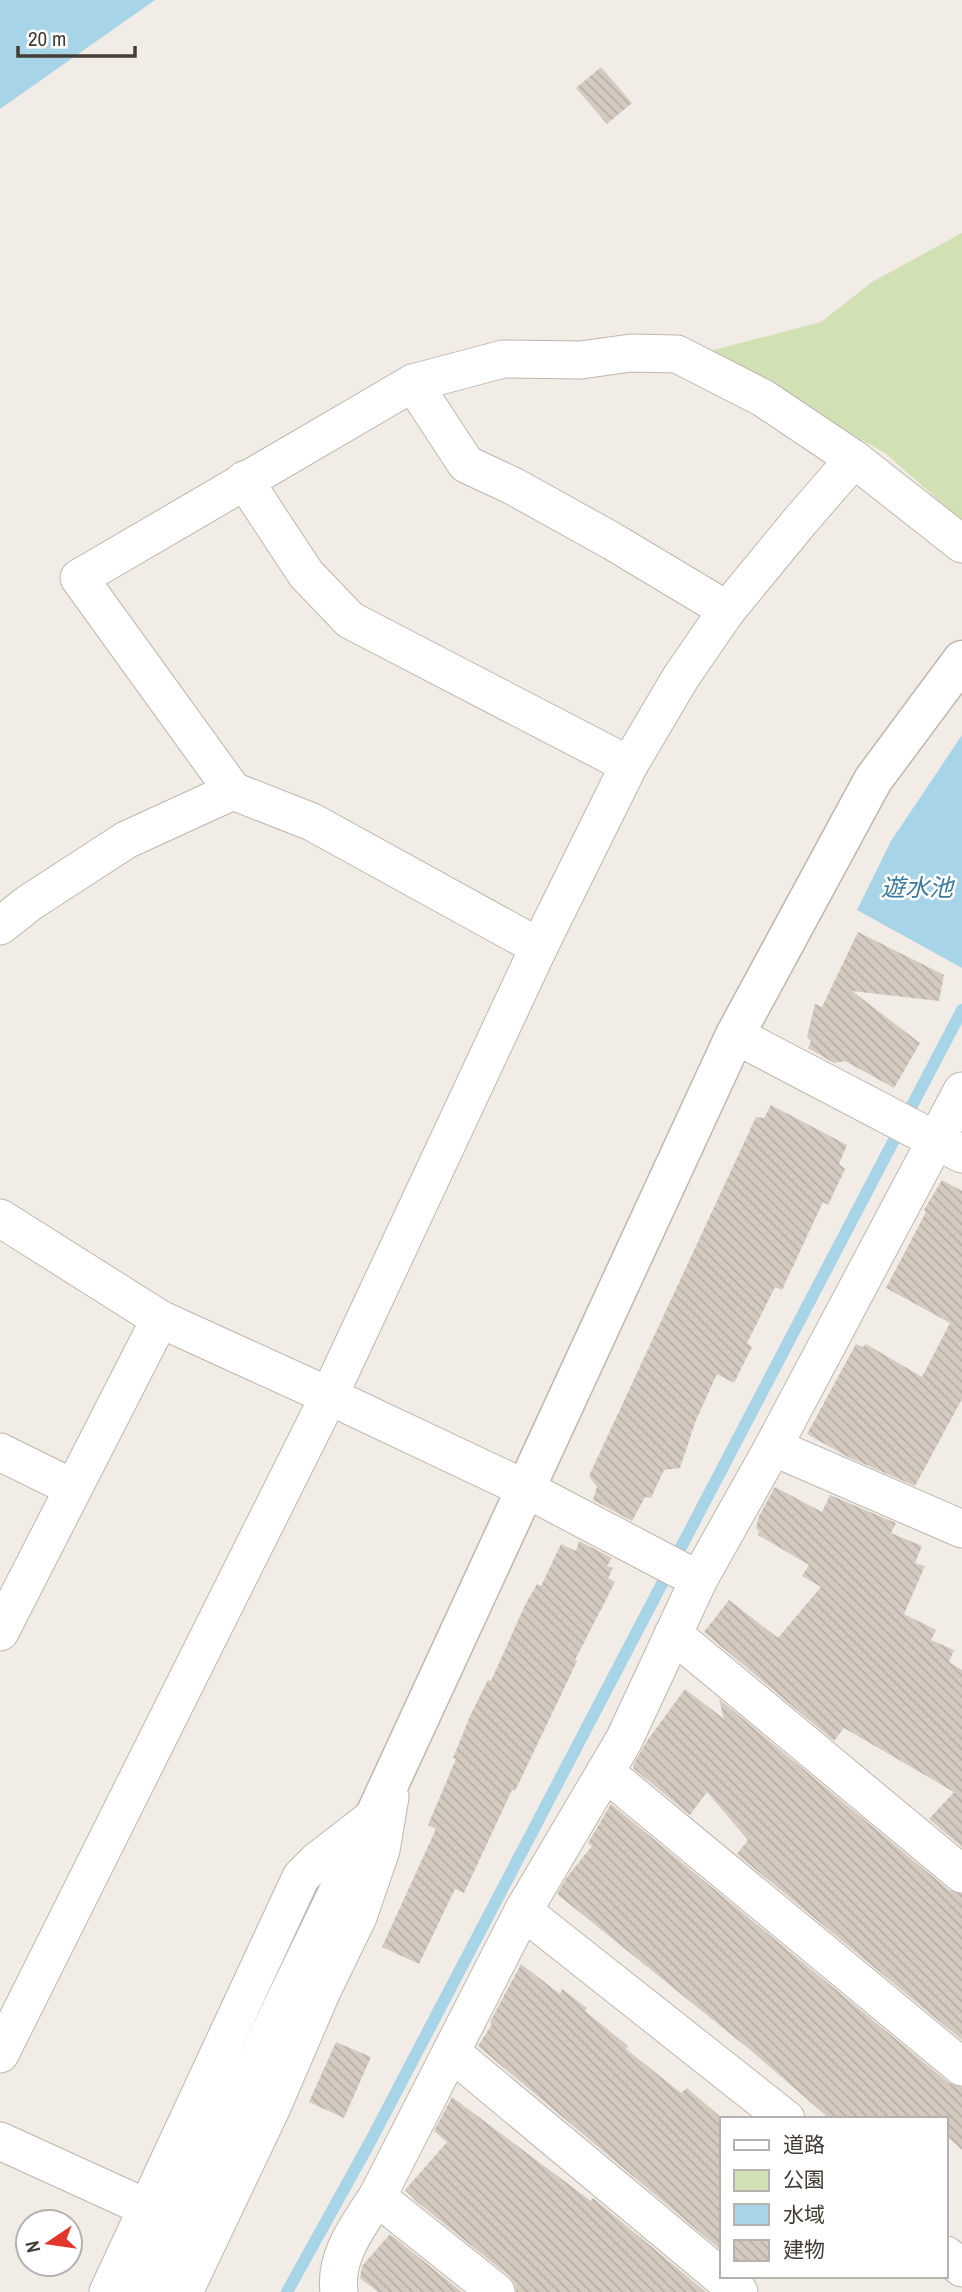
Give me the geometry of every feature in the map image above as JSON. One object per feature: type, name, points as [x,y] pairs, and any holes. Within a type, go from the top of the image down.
[{"type":"street","points":[[539,947],[312,822],[233,791],[79,578],[413,383],[503,359],[581,360],[631,353],[677,354],[763,398],[854,459],[962,544]]},
{"type":"street","points":[[413,383],[466,464],[513,486],[727,610]]},
{"type":"street","points":[[0,2054],[329,1396],[539,947],[629,765],[681,677],[727,610],[854,459]]},
{"type":"street","points":[[244,481],[306,574],[350,621],[629,765]]},
{"type":"street","points":[[145,2292],[374,1817],[735,1035],[873,780],[962,660]]},
{"type":"street","points":[[0,926],[29,903],[126,840],[233,791]]},
{"type":"street","points":[[735,1035],[925,1134]]},
{"type":"street","points":[[339,2292],[338,2282],[348,2242],[377,2197],[523,1910],[624,1740],[699,1579],[773,1447],[925,1134],[962,1091]]},
{"type":"street","points":[[0,1218],[160,1319],[526,1489],[680,1570]]},
{"type":"street","points":[[0,1632],[160,1319]]},
{"type":"street","points":[[773,1447],[962,1529]]},
{"type":"street","points":[[0,1452],[73,1488]]},
{"type":"street","points":[[673,1634],[962,1874]]},
{"type":"street","points":[[605,1772],[962,2067]]},
{"type":"street","points":[[184,2292],[358,1917],[381,1850],[394,1773]]},
{"type":"street","points":[[108,2292],[301,1877],[317,1861],[374,1817]]},
{"type":"street","points":[[523,1910],[783,2117]]},
{"type":"street","points":[[452,2052],[720,2276]]},
{"type":"street","points":[[0,2141],[147,2207]]},
{"type":"street","points":[[377,2197],[496,2292]]},
{"type":"street","points":[[948,2257],[962,2268]]},
{"type":"street","points":[[722,2278],[739,2292]]},
{"type":"green space","points":[[962,233],[962,521],[885,453],[706,352],[821,322],[872,282]]},
{"type":"water","points":[[0,0],[155,0],[0,109]]},
{"type":"water","name":"遊水池","points":[[962,735],[962,968],[857,910],[891,841]]},
{"type":"building","points":[[601,67],[632,103],[607,124],[576,88]]},
{"type":"building","points":[[858,932],[944,975],[939,1001],[852,991],[920,1043],[894,1088],[845,1061],[834,1063],[808,1048],[811,1041],[807,1037],[815,1004],[822,1007]]},
{"type":"building","points":[[771,1105],[847,1145],[839,1164],[845,1169],[828,1205],[823,1202],[782,1290],[775,1287],[747,1343],[752,1347],[734,1383],[717,1374],[696,1420],[680,1468],[664,1470],[651,1498],[645,1497],[632,1521],[593,1500],[597,1487],[589,1476],[756,1117],[764,1118]]},
{"type":"building","points":[[942,1180],[962,1191],[962,1399],[915,1486],[848,1457],[807,1434],[856,1344],[863,1347],[866,1344],[922,1377],[950,1323],[886,1288],[926,1212],[924,1210]]},
{"type":"building","points":[[775,1487],[822,1512],[830,1495],[896,1523],[891,1533],[922,1546],[915,1563],[925,1566],[904,1614],[936,1630],[931,1640],[954,1650],[949,1662],[962,1670],[962,1847],[929,1819],[954,1792],[844,1728],[834,1741],[704,1632],[729,1600],[778,1638],[821,1587],[802,1576],[809,1565],[758,1535],[756,1528],[759,1516]]},
{"type":"building","points":[[579,1541],[612,1558],[607,1566],[613,1568],[608,1578],[615,1582],[464,1893],[455,1889],[419,1964],[382,1947],[436,1829],[428,1825],[456,1759],[453,1758],[471,1714],[488,1680],[491,1681],[537,1584],[541,1586],[561,1544],[576,1551]]},
{"type":"building","points":[[685,1689],[724,1719],[719,1699],[949,1890],[962,1894],[962,2040],[737,1854],[748,1840],[707,1792],[690,1815],[634,1769],[633,1765],[647,1741]]},
{"type":"building","points":[[611,1804],[949,2083],[962,2087],[962,2150],[948,2137],[948,2117],[828,2117],[749,2049],[557,1894],[592,1846],[588,1843]]},
{"type":"building","points":[[521,1964],[560,1994],[562,1989],[587,2008],[585,2011],[628,2046],[626,2049],[681,2093],[687,2088],[721,2117],[720,2249],[478,2046],[492,2024],[490,2022]]},
{"type":"building","points":[[336,2042],[371,2057],[344,2118],[309,2102]]},
{"type":"building","points":[[452,2097],[591,2201],[593,2198],[706,2292],[516,2292],[515,2284],[509,2276],[405,2190],[447,2142],[434,2131]]},
{"type":"building","points":[[390,2234],[462,2292],[378,2292],[360,2278],[362,2266]]},
{"type":"waterway","points":[[287,2292],[369,2144],[962,1010]]}]
